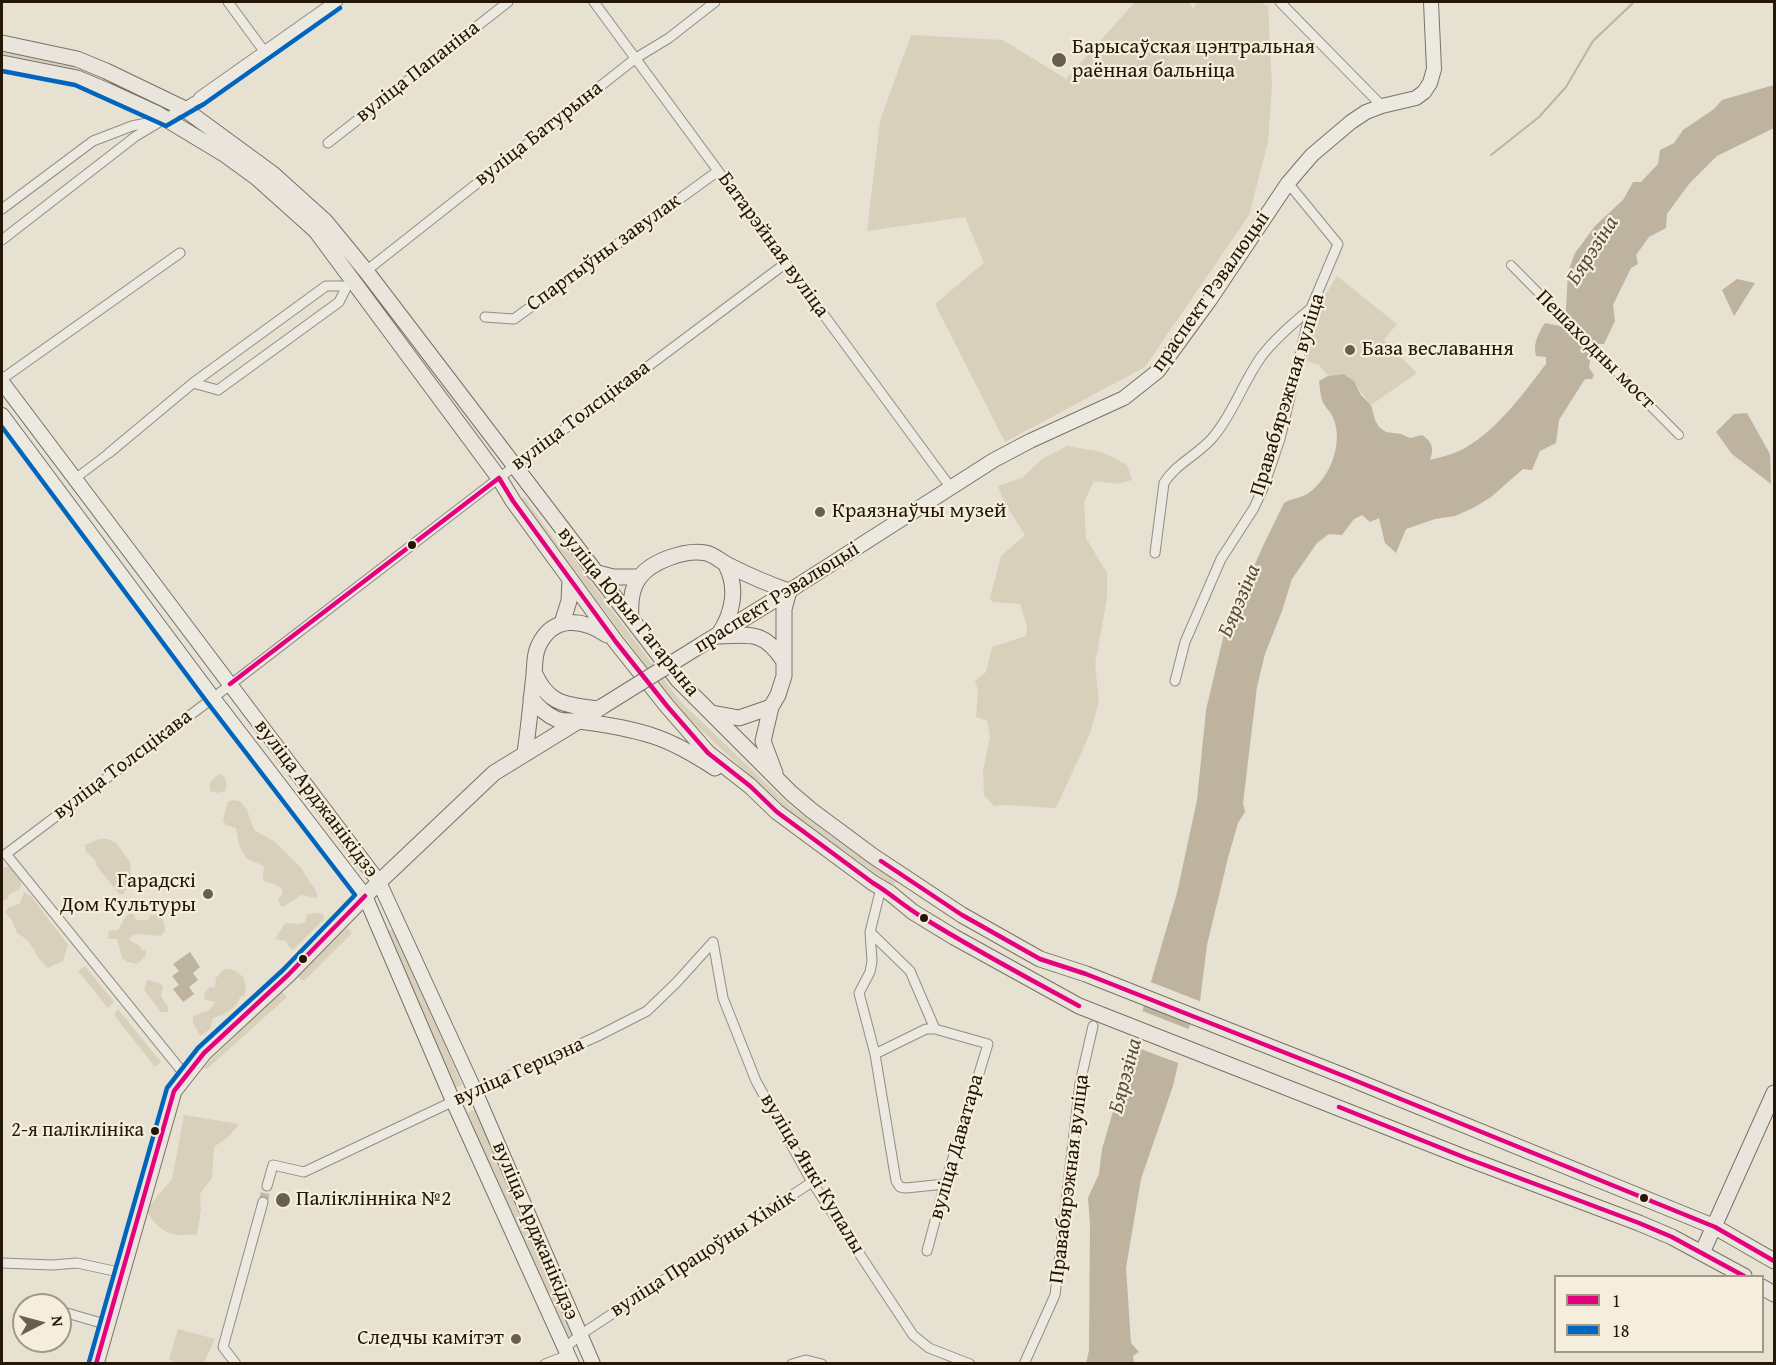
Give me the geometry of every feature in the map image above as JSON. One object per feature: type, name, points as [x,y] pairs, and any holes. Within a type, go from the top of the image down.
[{"type":"main road","name":"праспект Рэвалюцыі","points":[[96,1364],[174,1091],[204,1053],[288,975],[379,882],[494,773],[789,591],[994,460],[1124,398],[1158,371],[1209,301],[1288,183],[1311,155],[1350,122],[1366,112],[1416,98],[1424,92],[1430,83],[1434,69],[1431,2]]},
{"type":"main road","name":"вуліца Юрыя Гагарына","points":[[2,43],[76,59],[183,108],[273,174],[325,221],[356,279],[570,579],[667,706],[708,753],[787,819],[913,912],[954,938],[1079,1006],[1639,1223],[1672,1237],[1742,1275]]},
{"type":"main road","name":"вуліца Юрыя Гагарына","points":[[2,63],[77,78],[165,118],[225,154],[257,178],[316,231],[514,466],[678,680],[777,779],[811,810],[855,843],[962,915],[1040,959],[1086,974],[1349,1078],[1715,1227],[1774,1261]]},
{"type":"main road","name":"вуліца Арджанікідзэ","points":[[2,380],[379,882],[475,1091],[593,1364]]},
{"type":"main road","name":"вуліца Арджанікідзэ","points":[[2,415],[213,698],[365,896],[453,1101],[569,1355]]},
{"type":"main road","points":[[631,618],[631,599],[639,578],[651,568],[682,553],[703,552],[712,555],[726,565],[766,584],[789,591],[784,609],[784,675],[771,707],[763,741],[777,779]]},
{"type":"main road","points":[[717,636],[725,624],[732,605],[732,582],[726,565]]},
{"type":"main road","points":[[594,572],[613,577],[639,578]]},
{"type":"main road","points":[[562,623],[569,601],[570,579]]},
{"type":"main road","points":[[525,752],[534,660],[537,648],[551,629],[562,623],[573,622],[592,626],[616,642]]},
{"type":"main road","points":[[717,636],[755,635],[772,645],[783,660]]},
{"type":"main road","points":[[534,672],[544,691],[555,700],[572,706],[601,707]]},
{"type":"main road","points":[[531,698],[545,713],[554,718],[632,730],[672,743],[750,786]]},
{"type":"main road","points":[[712,713],[739,718],[771,707]]},
{"type":"main road","points":[[1702,1253],[1774,1093]]},
{"type":"street","points":[[228,2],[264,51]]},
{"type":"street","points":[[2,240],[136,135],[200,98],[336,2]]},
{"type":"street","name":"вуліца Папаніна","points":[[328,143],[508,2]]},
{"type":"street","name":"Батарэйная вуліца","points":[[594,2],[951,488]]},
{"type":"street","name":"вуліца Батурына","points":[[193,383],[218,390],[339,302],[356,279],[636,58],[669,38],[715,2]]},
{"type":"street","points":[[1280,2],[1382,106]]},
{"type":"street","points":[[2,209],[93,141],[132,126],[165,118]]},
{"type":"street","name":"Спартыўны завулак","points":[[485,317],[514,319],[718,171]]},
{"type":"street","name":"Правабярэжная вуліца","points":[[1175,681],[1185,642],[1221,559],[1254,508],[1264,486],[1280,439],[1311,308],[1338,244],[1288,183]]},
{"type":"street","points":[[2,380],[180,253]]},
{"type":"street","name":"вуліца Толсцікава","points":[[4,855],[213,698],[514,466],[786,262]]},
{"type":"street","name":"Пешаходны мост","points":[[1511,265],[1679,435]]},
{"type":"street","name":"вуліца Батурына","points":[[76,478],[193,383],[326,286],[356,279]]},
{"type":"street","points":[[1155,553],[1164,483],[1169,474],[1213,438],[1231,413],[1260,359],[1273,341],[1311,308]]},
{"type":"street","points":[[4,855],[185,1076]]},
{"type":"street","points":[[881,888],[870,932],[872,961],[870,972],[859,993],[875,1054],[896,1181],[900,1186],[906,1188],[945,1184]]},
{"type":"street","points":[[870,932],[910,970],[935,1029],[926,1029],[875,1054]]},
{"type":"street","name":"вуліца Герцэна","points":[[267,1186],[273,1165],[304,1172],[453,1101],[598,1036],[647,1011],[713,942]]},
{"type":"street","name":"вуліца Янкі Купалы","points":[[713,942],[723,998],[756,1081],[812,1182],[913,1335],[929,1348],[970,1364]]},
{"type":"street","name":"Правабярэжная вуліца","points":[[1024,1364],[1055,1295],[1080,1083],[1093,1026]]},
{"type":"street","name":"вуліца Даватара","points":[[927,1251],[988,1044],[935,1029]]},
{"type":"street","name":"вуліца Працоўны Хімік","points":[[545,1364],[569,1355],[580,1335],[812,1182]]},
{"type":"street","points":[[236,1364],[223,1347],[263,1202]]},
{"type":"street","points":[[2,1263],[52,1265],[77,1263],[123,1273]]},
{"type":"street","points":[[72,1314],[108,1325]]},
{"type":"street","points":[[792,1364],[806,1360],[822,1364]]},
{"type":"shaded area","points":[[1135,2],[1189,2],[1193,9],[1197,2],[1260,2],[1268,6],[1272,86],[1268,142],[1249,215],[1145,367],[1005,442],[935,304],[984,263],[965,217],[867,231],[880,121],[911,35],[1003,40],[1066,79]]},
{"type":"shaded area","points":[[2,50],[76,65],[75,70],[2,55]]},
{"type":"shaded area","name":"База веславання","points":[[1337,276],[1397,324],[1384,340],[1417,373],[1371,405],[1347,376],[1342,374],[1328,376],[1319,365],[1304,360],[1314,313]]},
{"type":"shaded area","points":[[1067,446],[1102,452],[1127,465],[1132,480],[1117,484],[1094,481],[1084,502],[1086,538],[1107,573],[1107,598],[1095,665],[1099,701],[1090,734],[1056,808],[994,806],[984,795],[983,771],[990,737],[987,721],[976,717],[978,691],[975,681],[986,672],[992,647],[1026,636],[1027,626],[1020,604],[992,602],[990,598],[1001,556],[1025,535],[1004,502],[998,486],[1022,478],[1042,459]]},
{"type":"shaded area","points":[[524,497],[560,547],[569,553],[681,702],[789,805],[897,882],[892,885],[786,809],[675,706],[522,499]]},
{"type":"shaded area","points":[[219,774],[224,776],[227,785],[225,791],[216,793],[210,791],[211,781]]},
{"type":"shaded area","points":[[240,801],[247,810],[254,830],[275,842],[301,868],[317,893],[317,898],[301,895],[285,906],[280,906],[278,899],[283,894],[281,888],[264,880],[264,866],[246,858],[239,845],[236,828],[226,825],[223,820],[228,802]]},
{"type":"shaded area","points":[[99,839],[108,839],[116,843],[130,862],[131,875],[124,894],[119,894],[96,865],[96,861],[86,852],[85,845]]},
{"type":"shaded area","points":[[12,865],[22,879],[20,889],[9,894],[7,899],[2,901],[2,868]]},
{"type":"shaded area","points":[[24,892],[31,896],[68,945],[63,961],[48,968],[29,942],[17,933],[5,912],[8,908],[20,903]]},
{"type":"shaded area","points":[[129,914],[133,914],[136,920],[148,920],[150,915],[157,915],[162,918],[164,924],[165,931],[161,936],[136,934],[131,936],[129,939],[132,942],[146,951],[146,956],[137,964],[122,958],[117,939],[108,939],[109,931],[118,930]]},
{"type":"shaded area","points":[[307,914],[323,914],[324,919],[293,950],[286,941],[275,939],[285,923],[300,924],[305,922]]},
{"type":"shaded area","points":[[333,917],[335,919],[222,1030],[221,1028]]},
{"type":"shaded area","points":[[347,928],[352,933],[304,981],[297,977]]},
{"type":"shaded area","points":[[395,928],[462,1085],[453,1089],[386,932]]},
{"type":"shaded area","points":[[85,966],[114,1002],[108,1008],[78,971]]},
{"type":"shaded area","points":[[224,969],[230,969],[242,976],[246,985],[244,996],[240,997],[230,1010],[213,1018],[210,1029],[200,1036],[193,1023],[193,1017],[213,1006],[215,1002],[205,1000],[204,994],[210,987],[215,988],[216,978]]},
{"type":"shaded area","points":[[147,980],[160,983],[163,987],[161,996],[168,1007],[168,1012],[161,1012],[144,990]]},
{"type":"shaded area","points":[[281,991],[287,997],[207,1069],[203,1068]]},
{"type":"shaded area","points":[[118,1009],[161,1062],[155,1067],[114,1015]]},
{"type":"shaded area","points":[[472,1110],[478,1112],[574,1337],[568,1340],[467,1118],[467,1114]]},
{"type":"shaded area","points":[[184,1115],[239,1124],[228,1137],[214,1147],[212,1178],[200,1194],[201,1210],[197,1234],[180,1235],[162,1229],[146,1210],[172,1179]]},
{"type":"shaded area","points":[[178,1329],[215,1339],[204,1363],[175,1363],[169,1359]]},
{"type":"water","name":"Бярэзіна","points":[[1774,85],[1774,128],[1717,156],[1689,184],[1667,214],[1666,228],[1649,237],[1636,255],[1638,264],[1631,268],[1613,305],[1615,321],[1604,344],[1596,344],[1591,355],[1589,368],[1594,375],[1592,379],[1585,379],[1559,420],[1556,443],[1540,451],[1532,470],[1523,469],[1491,497],[1475,507],[1455,516],[1435,519],[1406,529],[1396,553],[1385,543],[1379,518],[1370,522],[1362,515],[1354,519],[1342,535],[1329,534],[1317,543],[1292,579],[1265,654],[1257,687],[1243,803],[1245,812],[1238,823],[1228,858],[1207,945],[1200,1001],[1183,1042],[1173,1086],[1141,1179],[1126,1268],[1131,1343],[1139,1352],[1133,1356],[1134,1363],[1086,1364],[1089,1350],[1090,1225],[1088,1198],[1099,1174],[1102,1149],[1177,893],[1197,800],[1206,710],[1224,634],[1284,503],[1304,496],[1317,486],[1329,469],[1336,449],[1337,439],[1333,417],[1322,400],[1319,381],[1328,376],[1344,374],[1354,381],[1361,395],[1371,405],[1379,427],[1386,432],[1410,438],[1422,435],[1432,446],[1430,460],[1465,448],[1499,421],[1546,364],[1546,357],[1536,356],[1537,339],[1545,323],[1565,327],[1568,272],[1575,253],[1595,226],[1623,200],[1633,182],[1641,182],[1658,164],[1660,150],[1674,143],[1683,130],[1714,109],[1722,100]]},
{"type":"water","points":[[1737,279],[1755,283],[1734,316],[1722,290]]},
{"type":"water","points":[[1747,413],[1770,454],[1771,484],[1732,454],[1716,432],[1734,414]]},
{"type":"water","points":[[190,952],[200,967],[193,973],[198,980],[189,987],[194,994],[183,1002],[173,989],[179,985],[172,976],[179,971],[173,964]]},
{"type":"pier","points":[[1148,981],[1202,1002],[1194,1024],[1142,1003]]},
{"type":"pier","points":[[1140,1010],[1191,1030],[1181,1064],[1130,1045]]},
{"type":"waterway","points":[[1491,155],[1539,117],[1566,87],[1593,41],[1634,2]]},
{"type":"tunnel","points":[[263,1202],[267,1186]]},
{"type":"transit line","name":"18","points":[[2,71],[75,85],[166,126],[204,104],[340,8]]},
{"type":"transit line","name":"18","points":[[2,427],[207,702],[355,895],[283,970],[198,1048],[167,1088],[89,1362]]},
{"type":"transit line","name":"1","points":[[230,684],[499,478],[513,501],[616,642],[708,753],[750,786],[777,812],[916,913],[980,952],[1079,1006]]},
{"type":"transit line","name":"1","points":[[881,861],[962,915],[1040,959],[1086,974],[1349,1078],[1715,1227],[1774,1261]]},
{"type":"transit line","name":"1","points":[[96,1364],[174,1091],[204,1053],[288,975],[365,896]]},
{"type":"transit line","name":"1","points":[[1339,1107],[1639,1223],[1672,1237],[1742,1275]]},
{"type":"place","name":"Барысаўская цэнтральная раённая бальніца","points":[[1059,60]]},
{"type":"place","name":"База веславання","points":[[1350,350]]},
{"type":"place","name":"Краязнаўчы музей","points":[[820,512]]},
{"type":"place","name":"Гарадскі Дом Культуры","points":[[208,894]]},
{"type":"place","name":"2-я паліклініка","points":[[155,1131]]},
{"type":"place","name":"Паліклінніка №2","points":[[283,1200]]},
{"type":"place","name":"Следчы камітэт","points":[[516,1339]]}]
